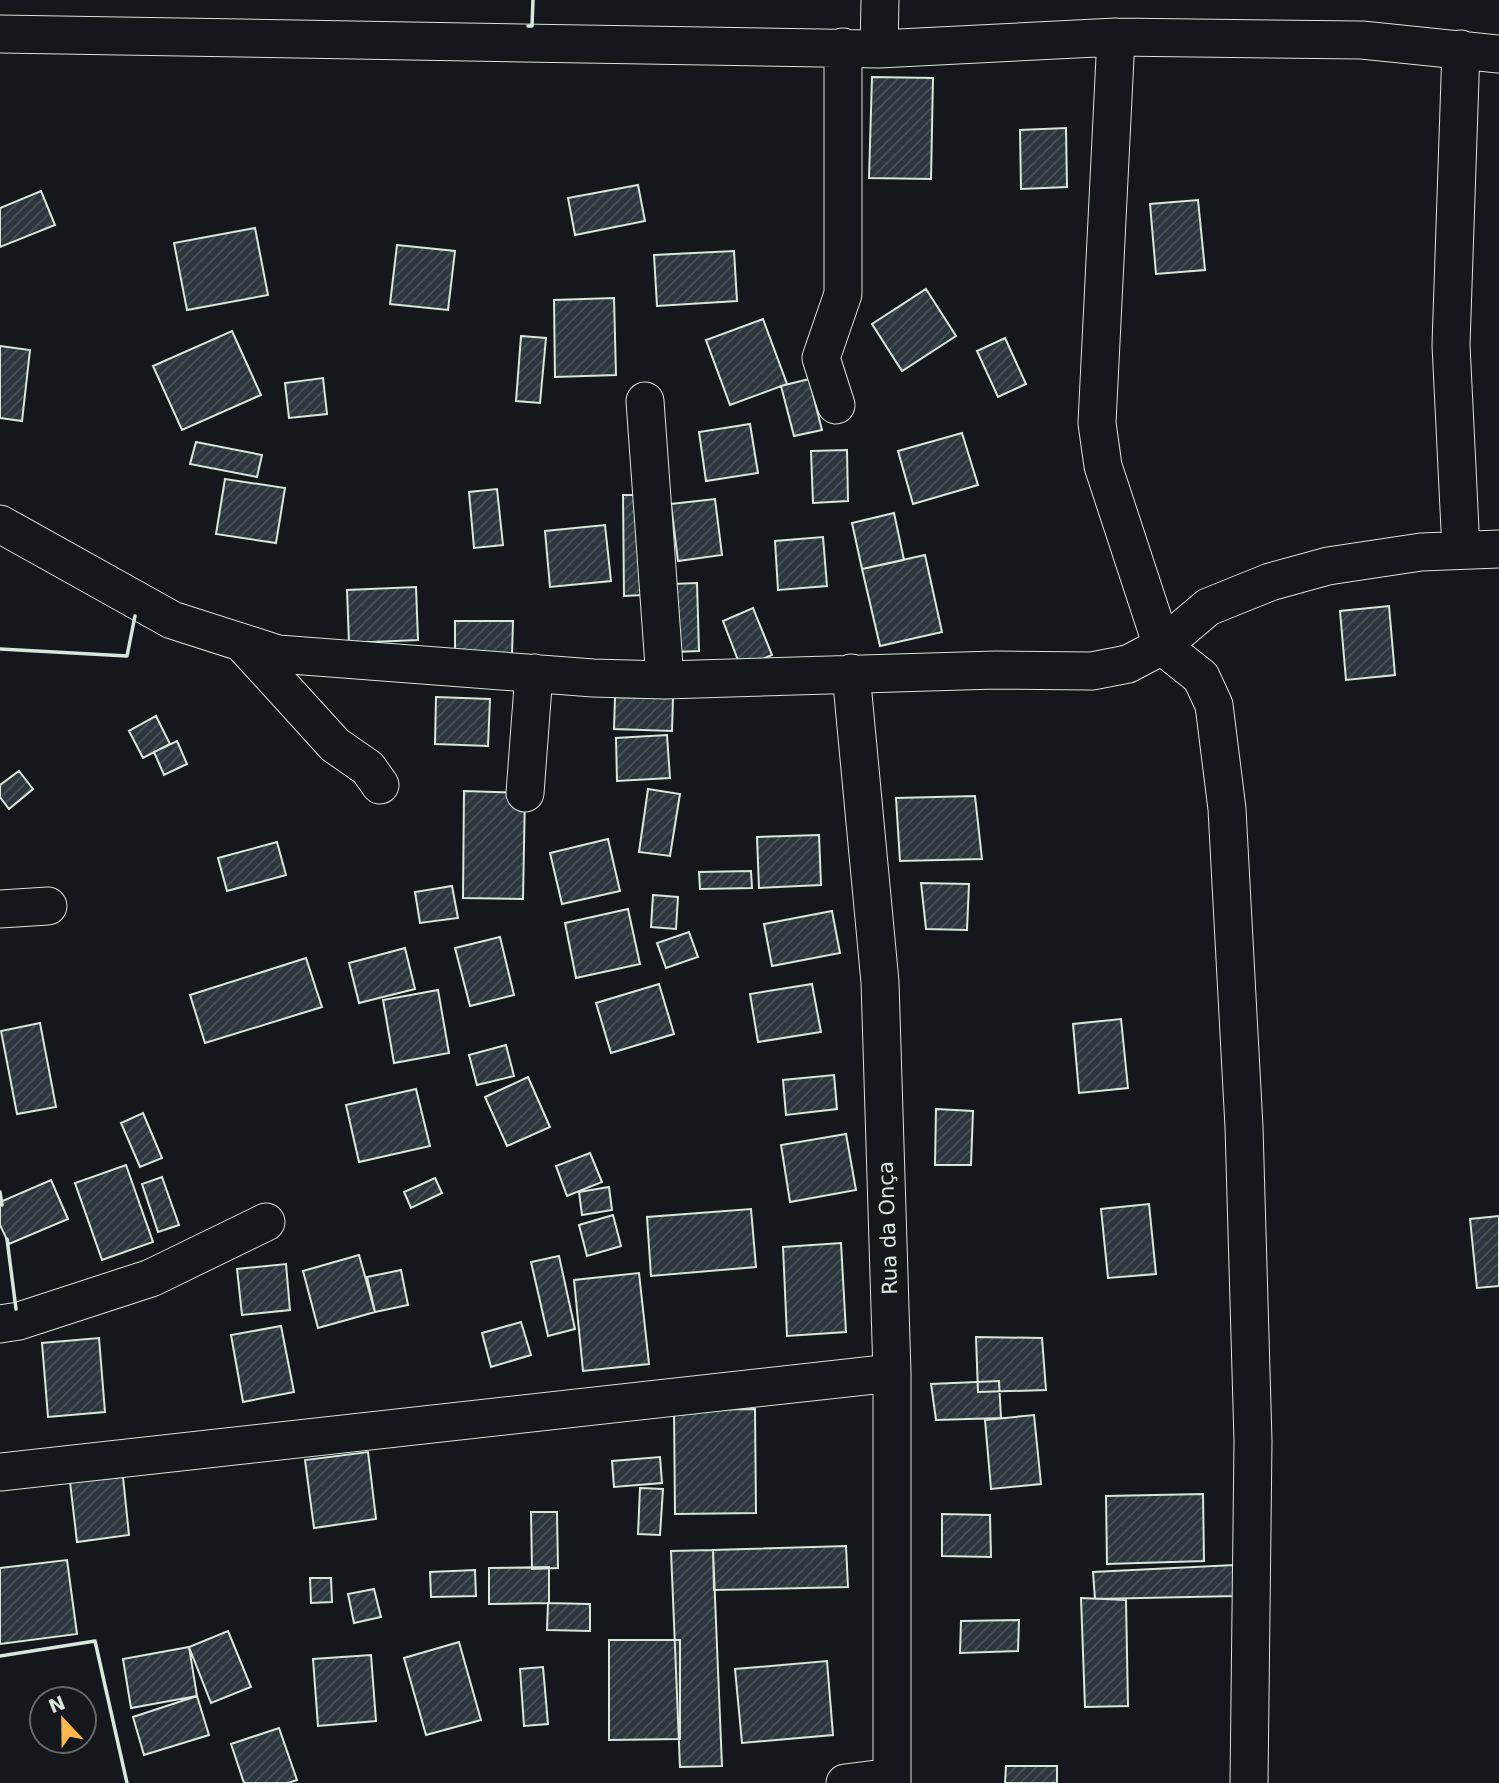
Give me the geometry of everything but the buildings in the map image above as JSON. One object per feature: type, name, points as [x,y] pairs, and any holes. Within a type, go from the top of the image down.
[{"type":"street","points":[[836,405],[821,358],[843,294],[861,48],[880,0]]},
{"type":"street","points":[[0,34],[861,48],[1116,37],[1362,40],[1499,54]]},
{"type":"street","points":[[1116,37],[1097,423],[1103,466],[1162,646],[1201,677],[1214,705],[1227,809],[1244,1127],[1253,1441],[1248,1783]]},
{"type":"street","points":[[1461,49],[1451,345],[1461,550]]},
{"type":"street","points":[[645,401],[665,680]]},
{"type":"street","points":[[0,524],[172,620],[278,654],[665,680],[851,673],[1091,671],[1128,664],[1162,646],[1208,607],[1270,582],[1328,566],[1421,552],[1499,549]]},
{"type":"street","points":[[241,642],[335,745],[368,768],[380,785]]},
{"type":"street","points":[[525,793],[534,673]]},
{"type":"street","name":"Rua da Onça","points":[[851,673],[880,982],[892,1373],[892,1780]]},
{"type":"street","points":[[0,909],[48,906]]},
{"type":"street","points":[[0,1324],[19,1321],[151,1278],[266,1222]]},
{"type":"street","points":[[0,1472],[892,1373]]},
{"type":"street","points":[[845,1783],[892,1780]]},
{"type":"wall","points":[[528,26],[532,26],[533,0]]},
{"type":"wall","points":[[0,649],[127,656],[135,616]]},
{"type":"wall","points":[[0,1192],[2,1205]]},
{"type":"wall","points":[[7,1239],[16,1309]]},
{"type":"wall","points":[[0,1656],[95,1641],[127,1783]]}]
